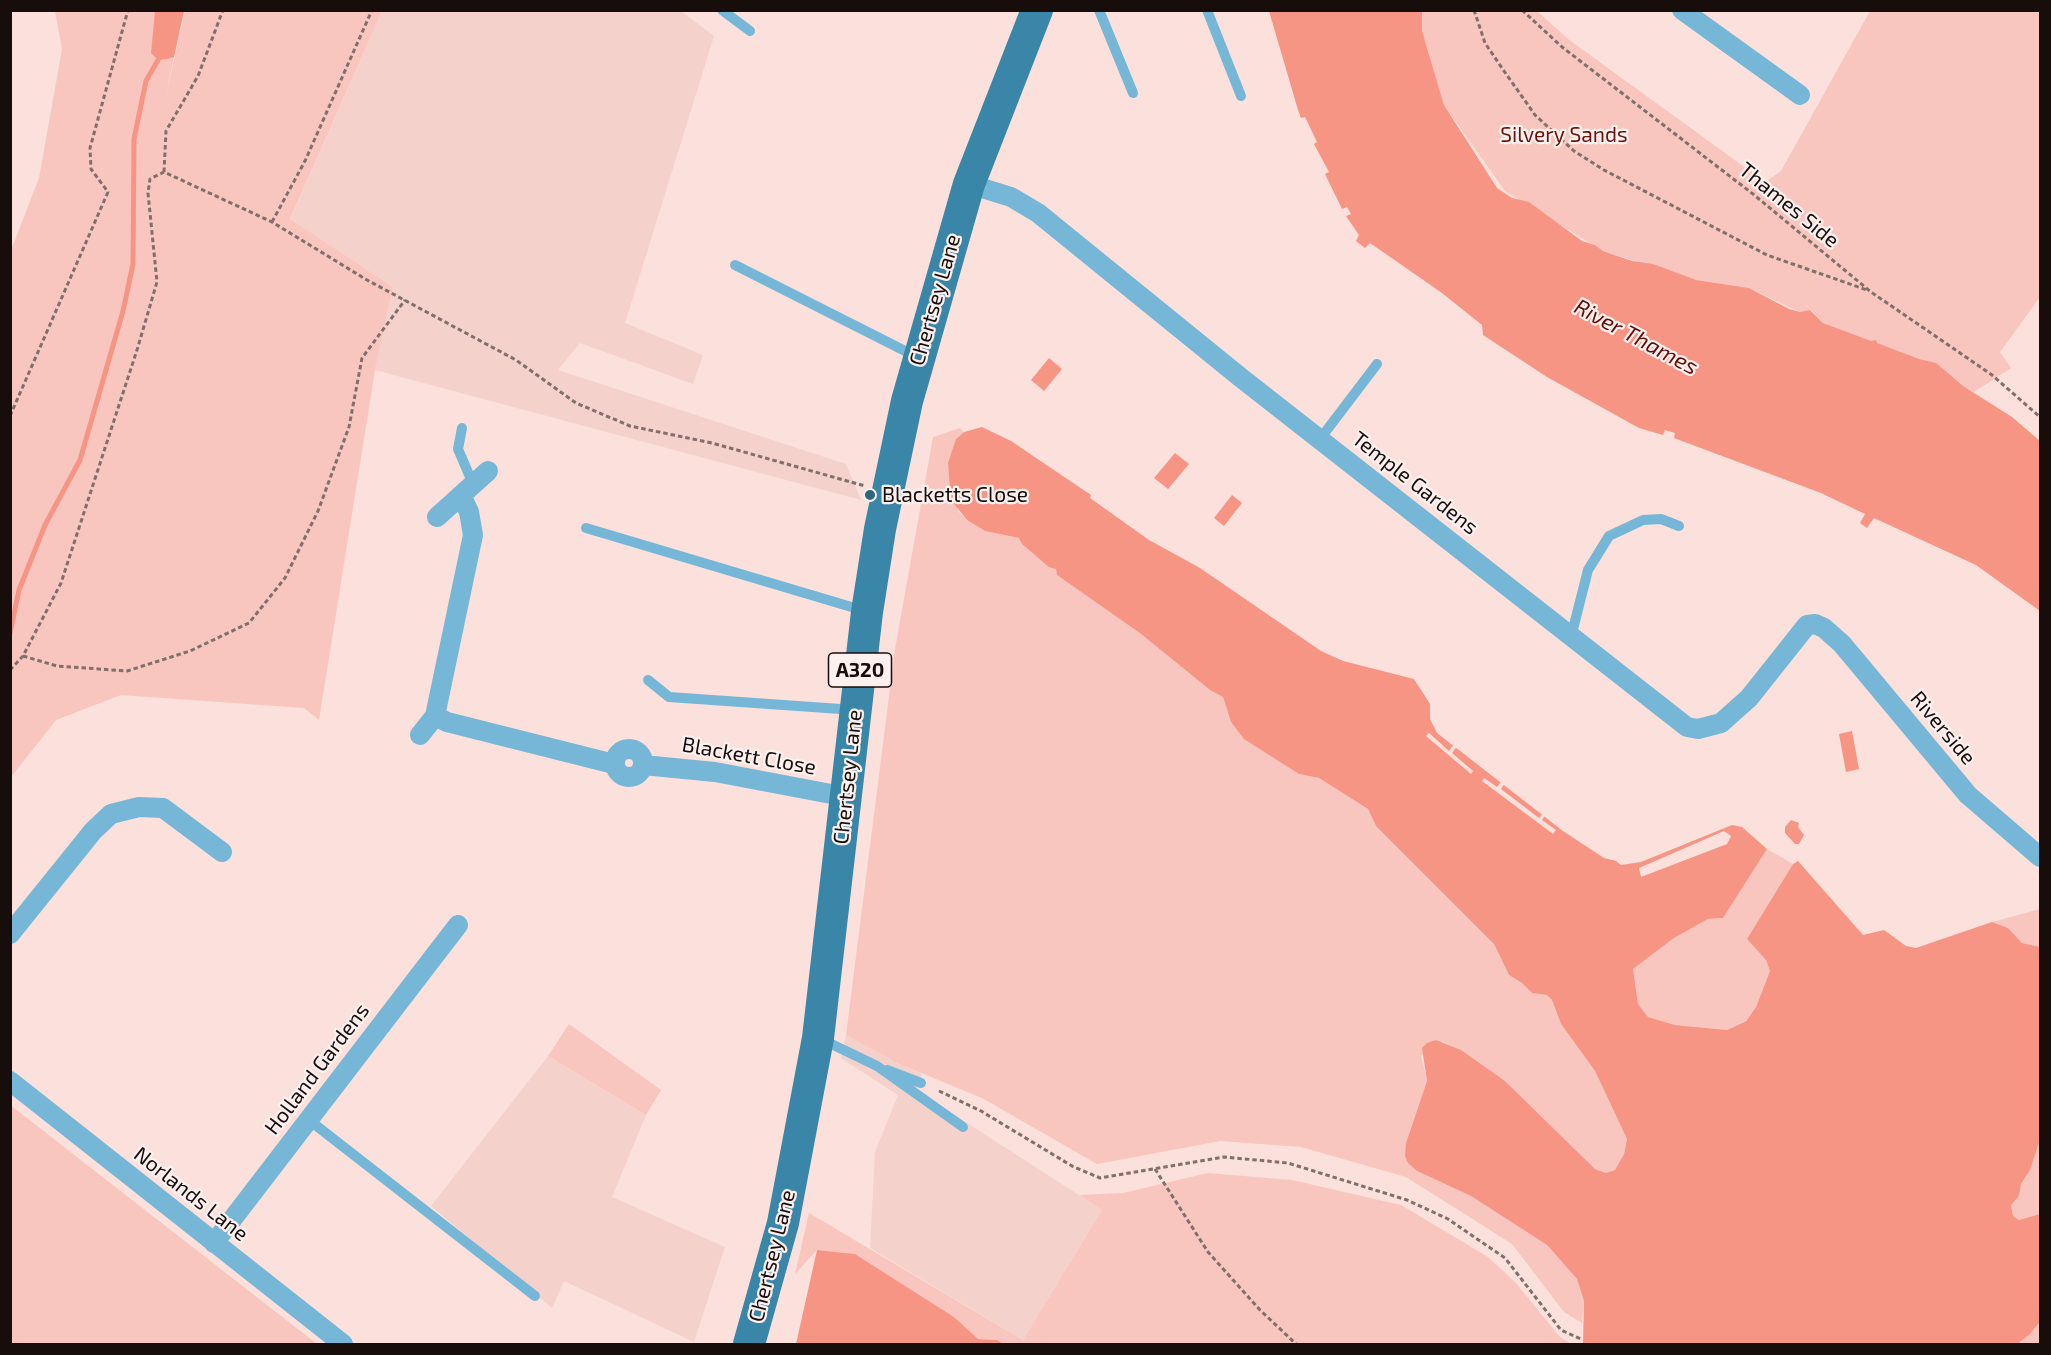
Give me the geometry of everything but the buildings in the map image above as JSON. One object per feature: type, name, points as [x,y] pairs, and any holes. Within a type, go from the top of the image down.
[{"type":"main road","name":"Chertsey Lane","points":[[749,1344],[783,1223],[818,1038],[867,612],[888,487],[917,357],[969,184],[1037,10]]},
{"type":"street","points":[[1682,10],[1800,95]]},
{"type":"street","name":"Temple Gardens","points":[[969,184],[1011,197],[1038,213],[1320,440],[1687,726],[1698,729],[1721,723],[1734,713],[1801,631],[1807,625],[1815,624]]},
{"type":"street","points":[[437,517],[488,471]]},
{"type":"street","points":[[420,735],[435,716],[473,535],[467,489]]},
{"type":"street","name":"Riverside","points":[[1815,624],[1831,633],[1842,644],[1968,795],[2040,857]]},
{"type":"street","name":"Blackett Close","points":[[435,716],[447,722],[614,764],[617,772],[626,777],[636,776],[643,765],[715,772],[847,797]]},
{"type":"street","points":[[10,934],[93,831],[111,814],[139,807],[163,808],[222,852]]},
{"type":"street","name":"Holland Gardens","points":[[214,1243],[458,925]]},
{"type":"street","name":"Norlands Lane","points":[[10,1081],[343,1344]]},
{"type":"lane","points":[[722,10],[750,31]]},
{"type":"lane","points":[[1099,10],[1133,93]]},
{"type":"lane","points":[[1207,10],[1241,96]]},
{"type":"lane","points":[[735,265],[917,357]]},
{"type":"lane","points":[[1320,440],[1377,364]]},
{"type":"lane","points":[[462,428],[458,449],[467,489]]},
{"type":"lane","points":[[1571,637],[1588,570],[1610,536],[1643,520],[1661,519],[1679,526]]},
{"type":"lane","points":[[586,528],[867,612]]},
{"type":"lane","points":[[648,680],[669,697],[855,710]]},
{"type":"lane","points":[[818,1038],[877,1066],[921,1083]]},
{"type":"lane","points":[[877,1066],[963,1128]]},
{"type":"lane","points":[[309,1120],[535,1296]]},
{"type":"path","points":[[10,416],[108,192],[91,169],[90,148],[128,10]]},
{"type":"path","points":[[164,172],[166,131],[198,76],[223,10]]},
{"type":"path","points":[[272,222],[305,161],[372,10]]},
{"type":"path","points":[[1474,10],[1485,43],[1510,80],[1535,115],[1574,151],[1604,170],[1767,255],[1871,292]]},
{"type":"path","name":"Thames Side","points":[[1522,10],[1562,47],[1753,194],[1871,292],[1992,375],[2040,417]]},
{"type":"path","points":[[164,172],[272,222],[405,300],[516,360],[576,403],[630,426],[712,443],[858,485],[888,487]]},
{"type":"path","points":[[10,670],[23,656],[61,583],[137,350],[157,282],[148,193],[150,179],[164,172]]},
{"type":"path","points":[[23,656],[57,666],[127,671],[190,651],[249,622],[285,578],[318,511],[349,427],[362,358],[405,300]]},
{"type":"path","points":[[921,1083],[981,1111],[1072,1166],[1100,1178],[1224,1156],[1288,1163],[1407,1200],[1448,1220],[1505,1258],[1561,1330],[1583,1340]]},
{"type":"path","points":[[1155,1169],[1208,1251],[1260,1310],[1296,1344]]},
{"type":"shaded area","points":[[382,11],[681,11],[714,36],[625,323],[703,355],[693,384],[580,343],[558,370],[846,464],[861,500],[375,370],[393,287],[290,220]]},
{"type":"shaded area","points":[[846,1035],[922,1074],[916,1090],[1102,1210],[1023,1340],[870,1248],[875,1152],[898,1095],[841,1058]]},
{"type":"shaded area","points":[[548,1056],[646,1115],[612,1197],[725,1247],[694,1342],[564,1281],[552,1308],[431,1206]]},
{"type":"green space","points":[[55,11],[157,11],[151,53],[174,57],[165,100],[185,11],[382,11],[290,219],[393,287],[375,370],[319,720],[304,708],[121,695],[56,720],[11,777],[10,253],[39,178],[62,49]]},
{"type":"green space","name":"Silvery Sands","points":[[1422,11],[1537,11],[1568,39],[1765,182],[1781,171],[1870,11],[2040,11],[2040,297],[2000,352],[2011,368],[1974,392],[1823,323],[1803,301],[1819,321],[1749,288],[1696,280],[1603,251],[1505,191],[1444,105],[1422,31]]},
{"type":"green space","points":[[960,428],[964,432],[956,439],[958,511],[967,520],[985,531],[1019,538],[1056,569],[1057,575],[1141,634],[1210,690],[1223,697],[1231,722],[1299,774],[1319,778],[1368,809],[1376,826],[1494,944],[1509,975],[1532,993],[1547,995],[1552,1000],[1561,1024],[1595,1071],[1627,1139],[1624,1154],[1615,1170],[1606,1173],[1595,1169],[1505,1081],[1443,1041],[1421,1056],[1427,1081],[1406,1143],[1417,1171],[1471,1196],[1547,1245],[1577,1279],[1584,1301],[1582,1323],[1564,1312],[1512,1244],[1406,1177],[1301,1147],[1220,1141],[1097,1164],[982,1098],[902,1065],[846,1035],[895,649],[933,437]]},
{"type":"green space","points":[[1767,849],[1793,864],[1747,939],[1766,960],[1770,971],[1756,1007],[1746,1020],[1727,1030],[1675,1025],[1648,1017],[1638,1004],[1633,969],[1674,938],[1708,919],[1723,918]]},
{"type":"green space","points":[[2040,909],[2040,947],[2022,943],[2008,928],[1992,922]]},
{"type":"green space","points":[[569,1024],[661,1090],[646,1115],[548,1056]]},
{"type":"green space","points":[[11,1105],[14,1108],[317,1344],[11,1344]]},
{"type":"green space","points":[[2040,1140],[2040,1214],[2019,1220],[2013,1216],[2011,1205],[2019,1196],[2021,1184],[2030,1170]]},
{"type":"green space","points":[[1208,1173],[1292,1180],[1401,1205],[1488,1257],[1515,1282],[1560,1337],[1571,1344],[1004,1344],[997,1340],[978,1339],[954,1317],[855,1254],[817,1250],[795,1274],[809,1213],[1023,1340],[1102,1210],[1079,1195],[1123,1193]]},
{"type":"green space","points":[[2040,1322],[2040,1344],[2017,1344],[2029,1335]]},
{"type":"water","points":[[155,11],[184,11],[174,57],[158,60],[151,53]]},
{"type":"water","name":"River Thames","points":[[1269,11],[1422,11],[1422,31],[1444,105],[1497,188],[1512,198],[1529,202],[1582,241],[1595,245],[1603,251],[1632,261],[1653,264],[1696,280],[1749,288],[1789,309],[1800,312],[1810,310],[1823,323],[1871,341],[1876,340],[1877,343],[1919,359],[1936,363],[1963,386],[2012,417],[2040,441],[2040,611],[1976,565],[1874,518],[1867,528],[1860,523],[1865,514],[1821,493],[1674,438],[1675,433],[1665,430],[1663,435],[1639,428],[1547,377],[1483,335],[1482,325],[1442,293],[1370,243],[1365,248],[1356,241],[1359,235],[1346,216],[1351,214],[1347,207],[1342,209],[1325,174],[1329,172],[1314,144],[1317,142],[1305,117],[1301,118]]},
{"type":"water","points":[[1049,358],[1062,369],[1044,391],[1031,380]]},
{"type":"water","points":[[982,427],[1011,441],[1091,495],[1090,498],[1149,540],[1200,568],[1321,651],[1343,661],[1414,679],[1430,704],[1430,719],[1437,733],[1563,831],[1604,858],[1621,865],[1641,862],[1732,825],[1742,827],[1767,849],[1723,918],[1708,919],[1674,938],[1633,969],[1638,1004],[1648,1017],[1675,1025],[1727,1030],[1746,1021],[1756,1007],[1770,971],[1766,960],[1747,939],[1793,864],[1798,861],[1863,935],[1884,930],[1906,946],[1916,948],[1992,922],[2008,928],[2022,943],[2040,947],[2040,1140],[2030,1170],[2021,1184],[2019,1196],[2011,1205],[2013,1216],[2019,1220],[2040,1214],[2040,1322],[2029,1335],[2017,1344],[1583,1344],[1584,1301],[1577,1279],[1547,1245],[1471,1196],[1417,1171],[1408,1163],[1405,1156],[1406,1143],[1427,1081],[1422,1048],[1427,1043],[1436,1040],[1461,1050],[1505,1081],[1595,1169],[1606,1173],[1615,1170],[1624,1154],[1627,1139],[1595,1071],[1561,1024],[1552,1000],[1547,995],[1532,993],[1509,975],[1494,944],[1376,826],[1368,809],[1319,778],[1299,774],[1244,739],[1231,722],[1223,697],[1210,690],[1141,634],[1057,575],[1056,569],[1049,567],[1022,544],[1019,538],[985,531],[967,520],[951,500],[948,463],[956,439],[964,432]]},
{"type":"water","points":[[1175,453],[1189,464],[1168,489],[1154,478]]},
{"type":"water","points":[[1232,495],[1242,503],[1224,526],[1214,518]]},
{"type":"water","points":[[1852,731],[1859,769],[1846,772],[1839,734]]},
{"type":"water","points":[[1791,820],[1799,823],[1798,827],[1804,835],[1799,844],[1795,844],[1785,833],[1785,827]]},
{"type":"water","points":[[817,1250],[855,1254],[954,1317],[978,1339],[997,1340],[1004,1344],[796,1344]]},
{"type":"pier","points":[[1429,733],[1449,751],[1454,744],[1457,746],[1452,753],[1473,771],[1471,774],[1426,736]]},
{"type":"pier","points":[[1484,778],[1497,787],[1503,780],[1505,783],[1501,789],[1539,818],[1544,813],[1546,814],[1542,820],[1556,830],[1553,834],[1482,781]]},
{"type":"pier","points":[[1724,831],[1731,836],[1727,844],[1641,877],[1639,868]]},
{"type":"waterway","points":[[10,633],[19,590],[45,525],[80,460],[123,311],[133,264],[134,139],[146,81],[158,60]]},
{"type":"place","name":"Blacketts Close","points":[[870,495]]}]
